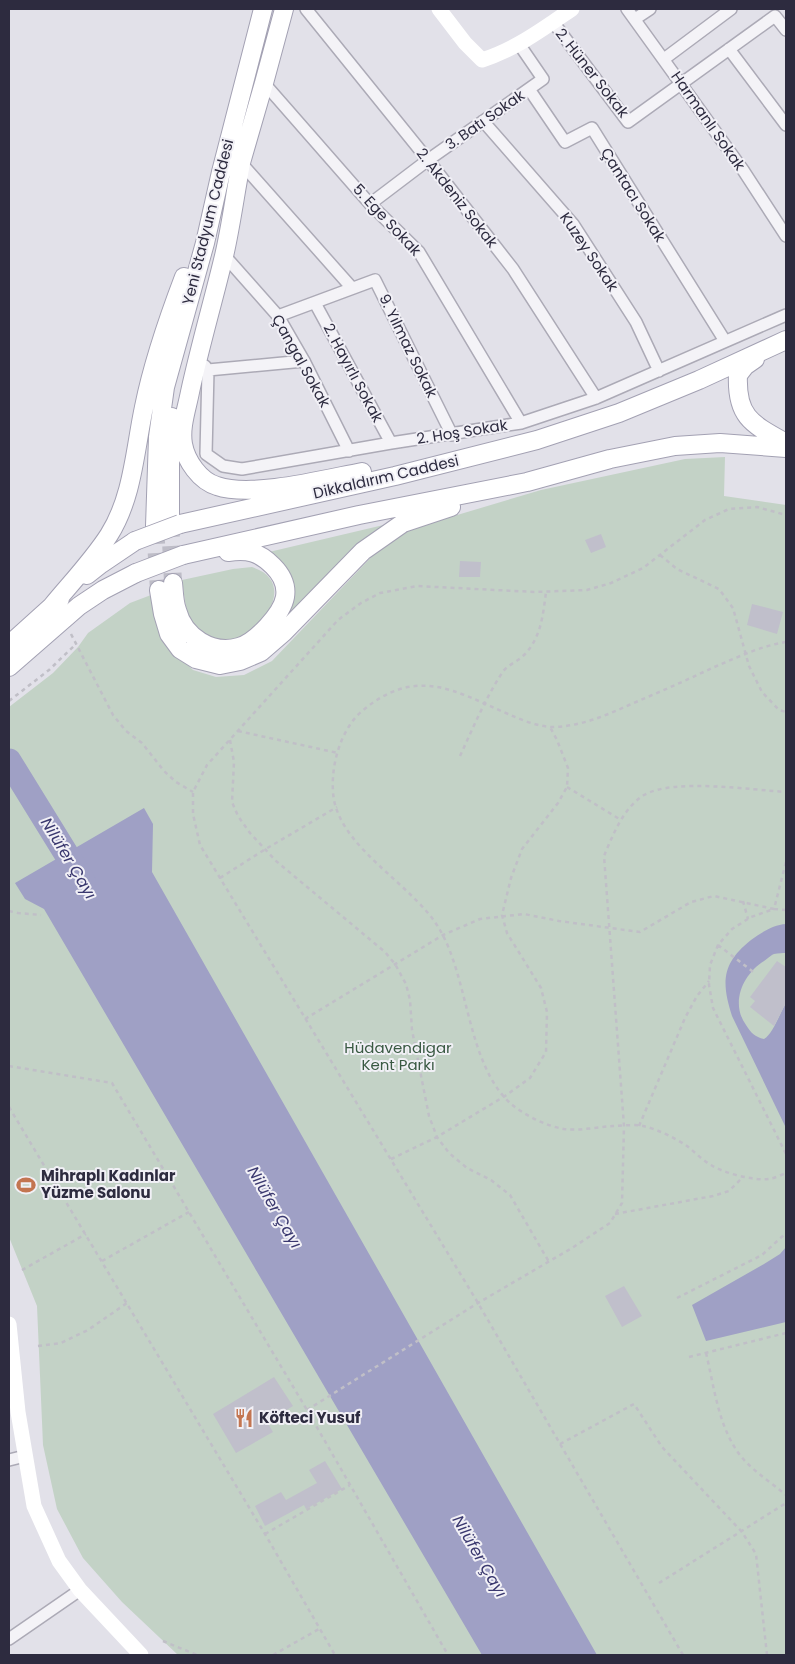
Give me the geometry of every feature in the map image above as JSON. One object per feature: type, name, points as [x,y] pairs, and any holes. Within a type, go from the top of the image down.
[{"type":"main road","name":"Yeni Stadyum Caddesi","points":[[164,432],[165,387],[205,244],[221,172],[263,9]]},
{"type":"main road","name":"Yeni Stadyum Caddesi","points":[[164,432],[284,9]]},
{"type":"main road","points":[[241,163],[203,363],[182,428],[183,444],[189,462],[201,477],[215,486],[233,490],[254,490],[423,461],[479,455]]},
{"type":"main road","points":[[52,606],[90,562],[110,534],[123,505],[160,344],[221,172]]},
{"type":"main road","points":[[782,341],[745,366],[738,375],[738,389],[739,403],[748,418],[767,433],[786,443]]},
{"type":"main road","name":"Dikkaldırım Caddesi","points":[[11,658],[52,606],[101,564],[135,541],[168,523],[395,476],[537,440],[619,413],[699,380],[782,341]]},
{"type":"main road","points":[[164,432],[168,523]]},
{"type":"main road","name":"Dikkaldırım Caddesi","points":[[11,658],[103,590],[136,573],[183,555],[350,517],[527,482],[610,458],[675,446],[720,443],[786,448]]},
{"type":"main road","points":[[183,555],[252,551],[270,563],[284,580],[285,598],[274,619],[257,637],[240,646],[218,648],[197,641],[185,628],[166,587],[163,614],[169,634],[180,649],[196,659],[220,665],[240,661],[261,652],[283,633],[363,551],[404,523],[527,482]]},
{"type":"street","name":"2. Akdeniz Sokak","points":[[306,9],[513,269],[596,398]]},
{"type":"street","points":[[439,9],[465,43],[482,60],[498,55],[519,44],[572,9]]},
{"type":"street","name":"Harmanlı Sokak","points":[[627,9],[743,170],[786,236]]},
{"type":"street","points":[[636,19],[650,9]]},
{"type":"street","points":[[664,58],[730,9]]},
{"type":"street","points":[[681,84],[775,16],[786,30]]},
{"type":"street","name":"2. Hüner Sokak","points":[[553,22],[628,122],[681,84]]},
{"type":"street","name":"3. Batı Sokak","points":[[370,204],[428,160],[543,79],[519,44]]},
{"type":"street","points":[[728,49],[786,125]]},
{"type":"street","name":"5. Ege Sokak","points":[[264,83],[370,204],[419,252],[521,423]]},
{"type":"street","name":"Çantacı Sokak","points":[[529,89],[565,142],[592,128],[724,341]]},
{"type":"street","name":"Kuzey Sokak","points":[[483,121],[573,224],[636,322],[659,371]]},
{"type":"street","points":[[241,163],[352,288]]},
{"type":"street","name":"Çangal Sokak","points":[[224,255],[278,316],[304,361],[349,451]]},
{"type":"street","name":"9. Yılmaz Sokak","points":[[278,316],[375,280],[452,435]]},
{"type":"street","name":"2. Hayırlı Sokak","points":[[315,303],[391,443]]},
{"type":"street","name":"2. Hoş Sokak","points":[[203,363],[206,454],[223,466],[242,469],[521,423],[596,398],[786,315]]},
{"type":"street","points":[[203,363],[304,361]]},
{"type":"street","points":[[9,1324],[18,1412],[34,1506],[59,1561],[80,1590],[141,1655]]},
{"type":"street","points":[[9,1460],[25,1456]]},
{"type":"street","points":[[9,1639],[80,1590]]},
{"type":"path","points":[[683,1655],[478,1304],[200,845],[193,814],[194,792],[207,765],[338,620],[361,603],[380,593],[417,586],[546,592],[587,590],[611,584],[643,568],[705,520],[729,510],[757,508],[786,515]]},
{"type":"path","points":[[660,556],[677,569],[719,589],[733,608],[748,666],[762,692],[779,710],[786,712]]},
{"type":"path","points":[[460,756],[504,670],[523,656],[536,638],[543,616],[546,592]]},
{"type":"path","points":[[63,620],[113,715],[126,732],[142,744],[164,771],[176,782],[194,792]]},
{"type":"path","points":[[786,642],[745,654],[608,714],[577,725],[550,727],[524,721],[449,689],[428,685],[401,689],[380,698],[361,712],[350,724],[338,753],[333,774],[334,801],[344,825],[362,847],[432,916],[443,935],[454,960],[477,1044],[493,1080],[510,1103],[536,1120],[565,1129],[639,1126],[665,1134],[685,1145],[712,1166],[743,1177],[766,1179],[786,1173]]},
{"type":"path","points":[[9,702],[49,670],[76,644]]},
{"type":"path","points":[[391,1159],[437,1137],[505,1096],[530,1078],[546,1052],[547,1012],[540,988],[507,934],[502,916],[511,878],[522,849],[558,803],[568,787],[568,768],[550,727]]},
{"type":"path","points":[[238,731],[338,753]]},
{"type":"path","points":[[230,740],[234,762],[232,802],[238,816],[264,850],[385,952],[395,964],[406,984],[410,1000],[412,1030],[429,1116],[437,1137],[449,1153],[467,1168],[492,1180],[510,1195],[549,1262]]},
{"type":"path","points":[[307,1410],[610,1223],[622,1203],[624,1126],[604,856],[621,820],[629,809],[644,795],[670,787],[704,786],[786,792]]},
{"type":"path","points":[[568,787],[621,820]]},
{"type":"path","points":[[220,878],[337,807]]},
{"type":"path","points":[[774,909],[786,862]]},
{"type":"path","points":[[305,1019],[443,935],[480,919],[524,914],[559,922],[640,932],[691,902],[714,896],[786,910]]},
{"type":"path","points":[[743,901],[748,919]]},
{"type":"path","points":[[774,909],[748,919],[732,930],[718,945],[710,965],[709,981],[713,1008],[786,1154]]},
{"type":"path","points":[[9,911],[41,915]]},
{"type":"path","points":[[718,945],[756,974]]},
{"type":"path","points":[[639,1126],[685,1018],[697,996],[709,981]]},
{"type":"path","points":[[9,1066],[112,1083],[307,1410],[448,1655]]},
{"type":"path","points":[[9,1110],[86,1234],[335,1655]]},
{"type":"path","points":[[615,1214],[714,1196],[729,1190],[743,1177]]},
{"type":"path","points":[[102,1261],[189,1212]]},
{"type":"path","points":[[677,1298],[762,1255],[786,1233]]},
{"type":"path","points":[[22,1270],[86,1234]]},
{"type":"path","points":[[38,1346],[61,1343],[88,1330],[127,1303]]},
{"type":"path","points":[[689,1357],[786,1333]]},
{"type":"path","points":[[706,1353],[722,1418],[731,1442],[747,1463],[786,1495]]},
{"type":"path","points":[[560,1444],[634,1404],[662,1447],[742,1532],[756,1554],[766,1655]]},
{"type":"path","points":[[265,1534],[350,1485]]},
{"type":"path","points":[[659,1582],[786,1503]]},
{"type":"path","points":[[273,1655],[320,1629]]},
{"type":"path","points":[[163,1641],[197,1655]]},
{"type":"green space","name":"Hüdavendigar Kent Parkı","points":[[725,457],[724,496],[786,505],[786,1655],[178,1655],[122,1602],[83,1558],[57,1509],[43,1445],[37,1306],[9,1237],[9,707],[53,673],[78,647],[88,633],[130,603],[151,595],[161,639],[193,670],[216,677],[244,675],[272,661],[379,549],[407,530],[541,490],[685,459]]},
{"type":"green space","points":[[392,523],[282,624],[289,576],[283,564],[269,552]]},
{"type":"green space","points":[[252,567],[266,574],[273,584],[274,595],[271,607],[263,618],[254,628],[242,636],[230,640],[213,638],[198,630],[191,622],[188,614],[182,580],[233,569]]},
{"type":"water","points":[[144,808],[153,824],[152,872],[597,1655],[482,1655],[44,909],[25,899],[15,883]]},
{"type":"water","points":[[786,924],[786,953],[773,955],[750,973],[741,990],[739,1008],[741,1016],[750,1030],[756,1036],[764,1039],[773,1028],[786,1003],[786,1128],[732,1016],[726,993],[726,974],[729,965],[741,948],[772,927]]},
{"type":"water","points":[[786,1247],[786,1322],[706,1341],[692,1305],[764,1264],[780,1254]]},
{"type":"building","points":[[601,534],[606,547],[591,553],[585,540]]},
{"type":"building","points":[[460,561],[481,562],[480,577],[459,577]]},
{"type":"building","points":[[752,604],[783,612],[777,634],[747,625]]},
{"type":"building","points":[[777,961],[786,967],[786,1003],[774,1026],[750,1007],[755,1001],[750,997]]},
{"type":"building","points":[[624,1286],[642,1316],[622,1327],[605,1296]]},
{"type":"building","name":"Köfteci Yusuf","points":[[274,1377],[293,1406],[267,1422],[273,1432],[236,1453],[213,1414]]},
{"type":"building","points":[[325,1461],[342,1489],[306,1509],[304,1505],[265,1526],[255,1506],[281,1492],[286,1500],[317,1483],[309,1470]]},
{"type":"waterway","name":"Nilüfer Çayı","points":[[9,761],[83,881]]},
{"type":"tunnel","points":[[170,519],[173,583]]},
{"type":"tunnel","points":[[155,526],[159,590]]},
{"type":"place","name":"Mihraplı Kadınlar Yüzme Salonu","points":[[26,1185]]},
{"type":"place","name":"Köfteci Yusuf","points":[[244,1418]]}]
